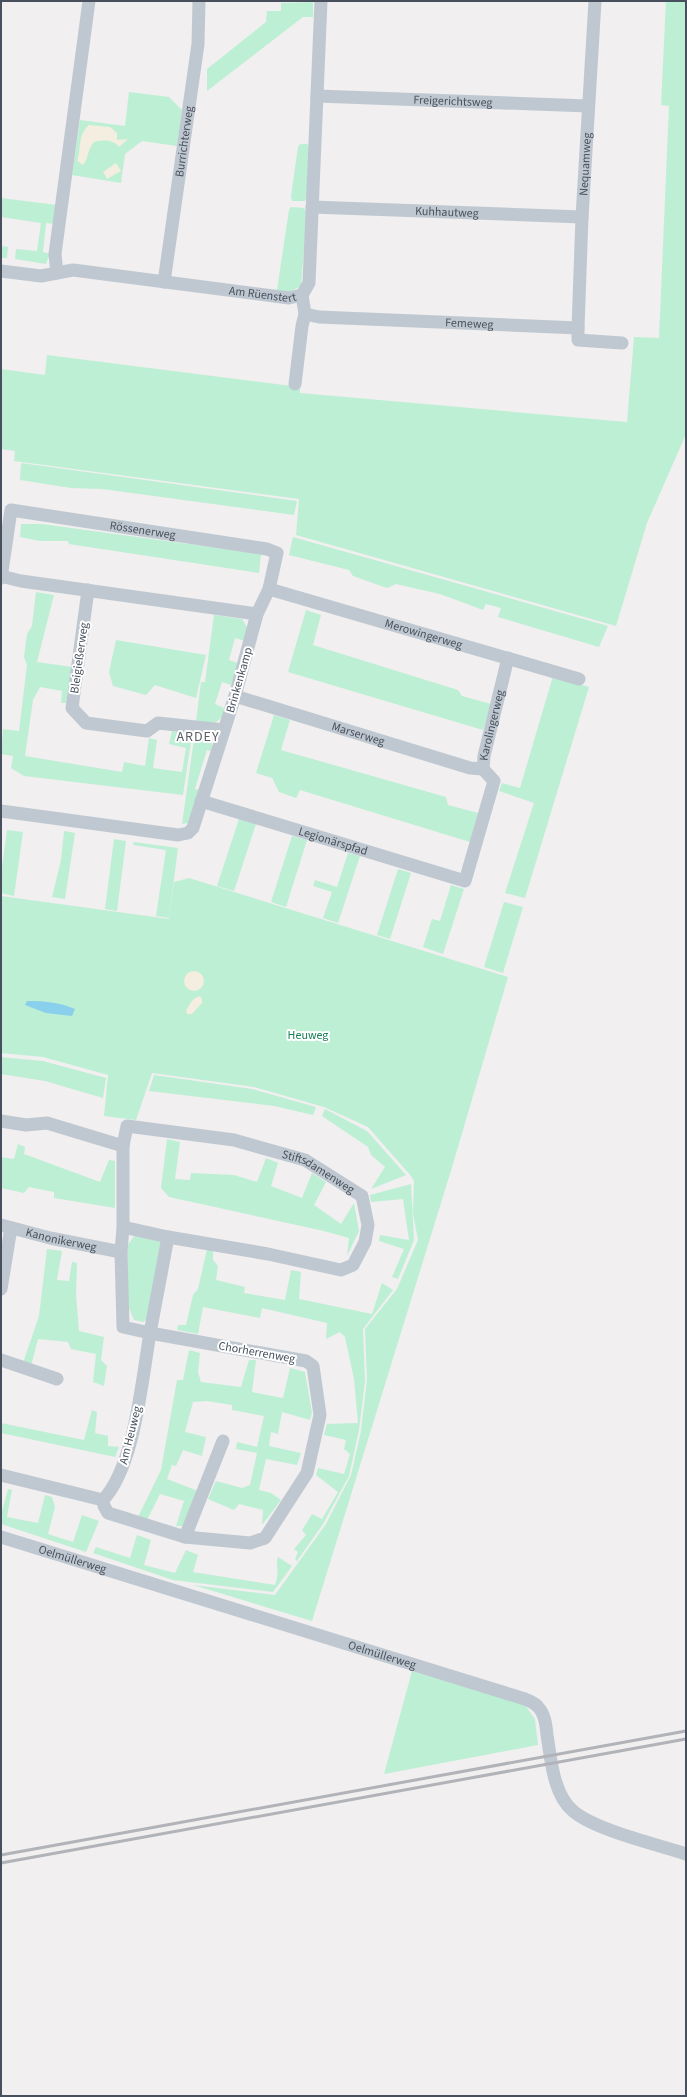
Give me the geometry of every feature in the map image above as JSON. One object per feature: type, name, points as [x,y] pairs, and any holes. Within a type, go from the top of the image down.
[{"type":"street","points":[[57,273],[55,254],[89,1]]},
{"type":"street","name":"Burrichterweg","points":[[164,282],[198,44],[199,1]]},
{"type":"street","name":"Am Rüenstert","points":[[1,271],[41,276],[73,270],[289,298],[302,294],[309,283],[322,1]]},
{"type":"street","name":"Nequamweg","points":[[578,328],[582,217],[595,1]]},
{"type":"street","name":"Freigerichtsweg","points":[[317,96],[588,106]]},
{"type":"street","name":"Kuhhautweg","points":[[312,207],[582,217]]},
{"type":"street","points":[[295,384],[302,326],[305,314],[302,294]]},
{"type":"street","name":"Femeweg","points":[[305,314],[319,317],[578,328]]},
{"type":"street","points":[[578,328],[578,340],[622,343]]},
{"type":"street","name":"Rössenerweg","points":[[1,577],[11,510],[267,549],[277,553],[269,589],[257,614]]},
{"type":"street","points":[[1,577],[257,614]]},
{"type":"street","name":"Merowingerweg","points":[[269,589],[579,679]]},
{"type":"street","name":"Bleigießerweg","points":[[88,590],[72,708],[86,723],[147,731],[158,723],[224,730]]},
{"type":"street","name":"Brinkenkamp","points":[[1,811],[178,836],[188,833],[193,828],[235,696],[257,614]]},
{"type":"street","name":"Karolingerweg","points":[[465,881],[494,781],[483,769],[484,756],[508,658]]},
{"type":"street","name":"Marserweg","points":[[235,696],[470,768],[483,769]]},
{"type":"street","name":"Legionärspfad","points":[[201,801],[465,881]]},
{"type":"street","points":[[1,1121],[26,1125],[47,1124],[123,1146],[123,1227],[121,1252],[124,1327],[150,1333]]},
{"type":"street","name":"Stiftsdamenweg","points":[[123,1146],[127,1126],[234,1140],[305,1160],[362,1196],[368,1225],[365,1242],[353,1265],[341,1270],[268,1254],[168,1237]]},
{"type":"street","points":[[1,1289],[6,1226]]},
{"type":"street","name":"Kanonikerweg","points":[[6,1226],[50,1238],[121,1252]]},
{"type":"street","points":[[123,1227],[168,1237]]},
{"type":"street","name":"Am Heuweg","points":[[103,1500],[109,1493],[126,1456],[138,1405],[168,1237]]},
{"type":"street","name":"Chorherrenweg","points":[[103,1500],[104,1506],[108,1513],[185,1537],[250,1543],[265,1538],[307,1473],[320,1415],[313,1366],[306,1361],[150,1333]]},
{"type":"street","points":[[1,1360],[57,1379]]},
{"type":"street","points":[[185,1537],[223,1441]]},
{"type":"street","points":[[1,1475],[103,1500]]},
{"type":"street","name":"Oelmüllerweg","points":[[1,1537],[525,1699],[538,1706],[544,1716],[557,1783],[564,1800],[572,1810],[583,1818],[600,1826],[686,1854]]},
{"type":"green space","points":[[666,1],[686,1],[686,434],[647,523],[616,626],[296,535],[299,499],[14,461],[15,451],[1,449],[1,369],[45,375],[47,355],[300,387],[300,393],[627,422],[634,337],[659,338],[669,106],[661,105]]},
{"type":"green space","points":[[313,2],[313,17],[303,17],[207,91],[207,69],[266,22],[267,11],[281,11],[281,3]]},
{"type":"green space","points":[[129,92],[169,97],[182,110],[177,146],[142,141],[125,154],[121,183],[72,175],[80,120],[125,126]]},
{"type":"green space","points":[[300,144],[307,144],[309,146],[307,198],[305,201],[292,201],[291,196],[298,147]]},
{"type":"green space","points":[[1,198],[57,205],[55,224],[46,223],[43,252],[51,254],[51,258],[48,258],[46,264],[15,259],[16,249],[37,251],[41,223],[1,217]]},
{"type":"green space","points":[[291,207],[304,208],[307,212],[301,286],[288,293],[277,290],[289,210]]},
{"type":"green space","points":[[1,246],[8,247],[7,258],[1,258]]},
{"type":"green space","points":[[21,463],[297,501],[294,515],[102,489],[71,488],[20,480]]},
{"type":"green space","points":[[21,524],[42,524],[261,554],[259,573],[69,544],[68,541],[40,541],[20,537]]},
{"type":"green space","points":[[293,537],[608,626],[599,647],[498,617],[501,608],[486,604],[483,610],[440,594],[396,584],[387,588],[353,576],[349,570],[289,555]]},
{"type":"green space","points":[[36,592],[54,595],[37,662],[72,667],[66,703],[61,703],[62,691],[40,687],[33,700],[25,756],[122,772],[124,762],[145,766],[149,738],[157,740],[153,768],[182,772],[186,748],[169,744],[172,731],[192,735],[183,795],[24,776],[11,768],[13,756],[1,754],[3,729],[19,731],[27,665],[24,657],[27,634],[32,626]]},
{"type":"green space","points":[[306,610],[321,615],[313,645],[458,690],[462,696],[491,704],[483,730],[288,672]]},
{"type":"green space","points":[[214,615],[242,619],[247,627],[245,641],[235,638],[229,660],[238,663],[231,685],[222,682],[215,704],[224,708],[222,717],[215,723],[196,722],[201,682],[205,682]]},
{"type":"green space","points":[[116,640],[206,655],[196,698],[155,685],[146,695],[113,686],[109,672]]},
{"type":"green space","points":[[553,676],[589,687],[525,898],[505,893],[534,803],[499,791],[502,783],[520,788]]},
{"type":"green space","points":[[274,715],[290,720],[281,750],[446,797],[448,805],[478,813],[470,842],[300,790],[296,798],[279,792],[272,778],[256,773]]},
{"type":"green space","points":[[195,732],[209,737],[212,746],[211,751],[207,750],[195,789],[199,790],[188,823],[182,824]]},
{"type":"green space","points":[[239,819],[256,824],[234,891],[217,886]]},
{"type":"green space","points":[[7,830],[23,832],[14,896],[1,893],[1,875]]},
{"type":"green space","points":[[64,831],[75,833],[65,899],[52,897],[61,860]]},
{"type":"green space","points":[[292,836],[307,840],[286,907],[271,902]]},
{"type":"green space","points":[[114,839],[126,841],[117,911],[105,909]]},
{"type":"green space","points":[[134,842],[178,848],[169,918],[156,916],[166,850],[133,845]]},
{"type":"green space","points":[[348,853],[360,856],[338,923],[323,918],[332,892],[313,886],[315,880],[337,887]]},
{"type":"green space","points":[[398,869],[411,873],[390,939],[377,935]]},
{"type":"green space","name":"Heuweg","points":[[189,878],[508,977],[453,1164],[312,1621],[193,1585],[275,1595],[326,1524],[351,1475],[361,1431],[367,1379],[365,1329],[397,1289],[418,1240],[413,1213],[414,1181],[368,1127],[324,1107],[254,1087],[152,1073],[136,1120],[104,1116],[108,1075],[43,1057],[1,1053],[1,896],[169,919],[174,882]]},
{"type":"green space","points":[[451,885],[464,889],[443,954],[423,947],[432,919],[440,921]]},
{"type":"green space","points":[[504,902],[523,907],[503,973],[484,967]]},
{"type":"green space","points":[[1,1057],[43,1061],[106,1078],[103,1098],[45,1081],[1,1074]]},
{"type":"green space","points":[[154,1075],[252,1089],[316,1107],[313,1115],[274,1106],[149,1091]]},
{"type":"green space","points":[[325,1109],[367,1131],[406,1175],[371,1189],[385,1167],[371,1155],[368,1147],[322,1116]]},
{"type":"green space","points":[[167,1139],[180,1142],[175,1179],[190,1180],[191,1173],[234,1175],[257,1182],[266,1158],[278,1163],[271,1186],[302,1198],[312,1173],[326,1182],[314,1205],[341,1224],[354,1203],[359,1231],[347,1256],[349,1238],[324,1231],[169,1197],[161,1188]]},
{"type":"green space","points":[[18,1144],[25,1147],[24,1154],[100,1182],[109,1160],[115,1161],[115,1208],[54,1198],[54,1192],[29,1187],[24,1193],[1,1188],[1,1157],[14,1159]]},
{"type":"green space","points":[[411,1184],[414,1240],[398,1279],[392,1277],[404,1249],[379,1241],[380,1235],[409,1240],[403,1199],[371,1202],[370,1195]]},
{"type":"green space","points":[[134,1236],[162,1242],[148,1318],[143,1322],[134,1320],[126,1301],[128,1245]]},
{"type":"green space","points":[[47,1249],[62,1251],[57,1280],[69,1281],[72,1262],[77,1263],[76,1294],[79,1331],[104,1337],[101,1360],[107,1366],[104,1386],[93,1382],[96,1354],[71,1349],[68,1342],[38,1339],[31,1366],[23,1363],[39,1316]]},
{"type":"green space","points":[[207,1249],[213,1251],[213,1260],[218,1266],[216,1280],[245,1287],[244,1293],[285,1300],[291,1270],[301,1272],[299,1299],[372,1314],[382,1283],[393,1290],[363,1329],[365,1381],[359,1430],[349,1476],[323,1524],[297,1561],[295,1559],[298,1552],[294,1549],[306,1535],[302,1530],[312,1514],[322,1519],[338,1492],[316,1475],[318,1468],[344,1474],[350,1454],[344,1449],[346,1440],[324,1435],[327,1424],[358,1423],[354,1379],[345,1337],[340,1332],[326,1339],[327,1323],[262,1308],[260,1318],[203,1307],[198,1334],[177,1330],[178,1325],[186,1325],[193,1295],[198,1289]]},
{"type":"green space","points":[[189,1350],[200,1353],[198,1372],[201,1382],[241,1387],[249,1360],[256,1360],[252,1392],[283,1398],[290,1368],[305,1372],[312,1413],[310,1420],[282,1412],[278,1434],[271,1432],[269,1446],[301,1453],[297,1465],[266,1459],[259,1490],[271,1493],[281,1500],[262,1525],[263,1510],[239,1504],[234,1510],[208,1499],[216,1481],[242,1488],[250,1485],[257,1453],[236,1449],[237,1442],[257,1447],[264,1416],[232,1410],[232,1405],[207,1401],[193,1402],[185,1432],[206,1437],[202,1456],[183,1450],[176,1466],[172,1465],[167,1479],[198,1491],[184,1526],[176,1526],[184,1501],[160,1494],[147,1520],[138,1517],[161,1470],[177,1380],[183,1380]]},
{"type":"green space","points":[[92,1410],[97,1412],[95,1433],[108,1436],[108,1446],[119,1447],[115,1457],[1,1433],[1,1423],[84,1440]]},
{"type":"green space","points":[[8,1489],[12,1490],[7,1517],[38,1523],[45,1495],[52,1497],[55,1507],[48,1534],[73,1542],[82,1515],[99,1521],[86,1552],[1,1524],[1,1515]]},
{"type":"green space","points":[[137,1535],[151,1540],[144,1565],[175,1573],[186,1550],[198,1555],[193,1572],[275,1585],[278,1557],[292,1566],[273,1592],[173,1580],[93,1553],[96,1547],[130,1558]]},
{"type":"green space","points":[[412,1671],[524,1704],[535,1719],[538,1745],[384,1774]]},
{"type":"sand","points":[[89,125],[110,127],[117,133],[117,140],[128,139],[119,147],[111,141],[94,142],[83,165],[77,161],[81,138],[85,129]]},
{"type":"sand","points":[[116,163],[121,171],[107,179],[103,172]]},
{"type":"sand","points":[[194,971],[201,974],[204,981],[201,988],[194,991],[187,988],[184,981],[187,974]]},
{"type":"sand","points":[[200,996],[202,1003],[192,1014],[187,1014],[186,1011],[191,1002]]},
{"type":"water","points":[[27,1001],[51,1002],[75,1009],[72,1016],[46,1013],[25,1005]]},
{"type":"railway","points":[[1,1855],[686,1731]]},
{"type":"railway","points":[[1,1863],[686,1739]]},
{"type":"district","name":"ARDEY","points":[[198,736]]}]
